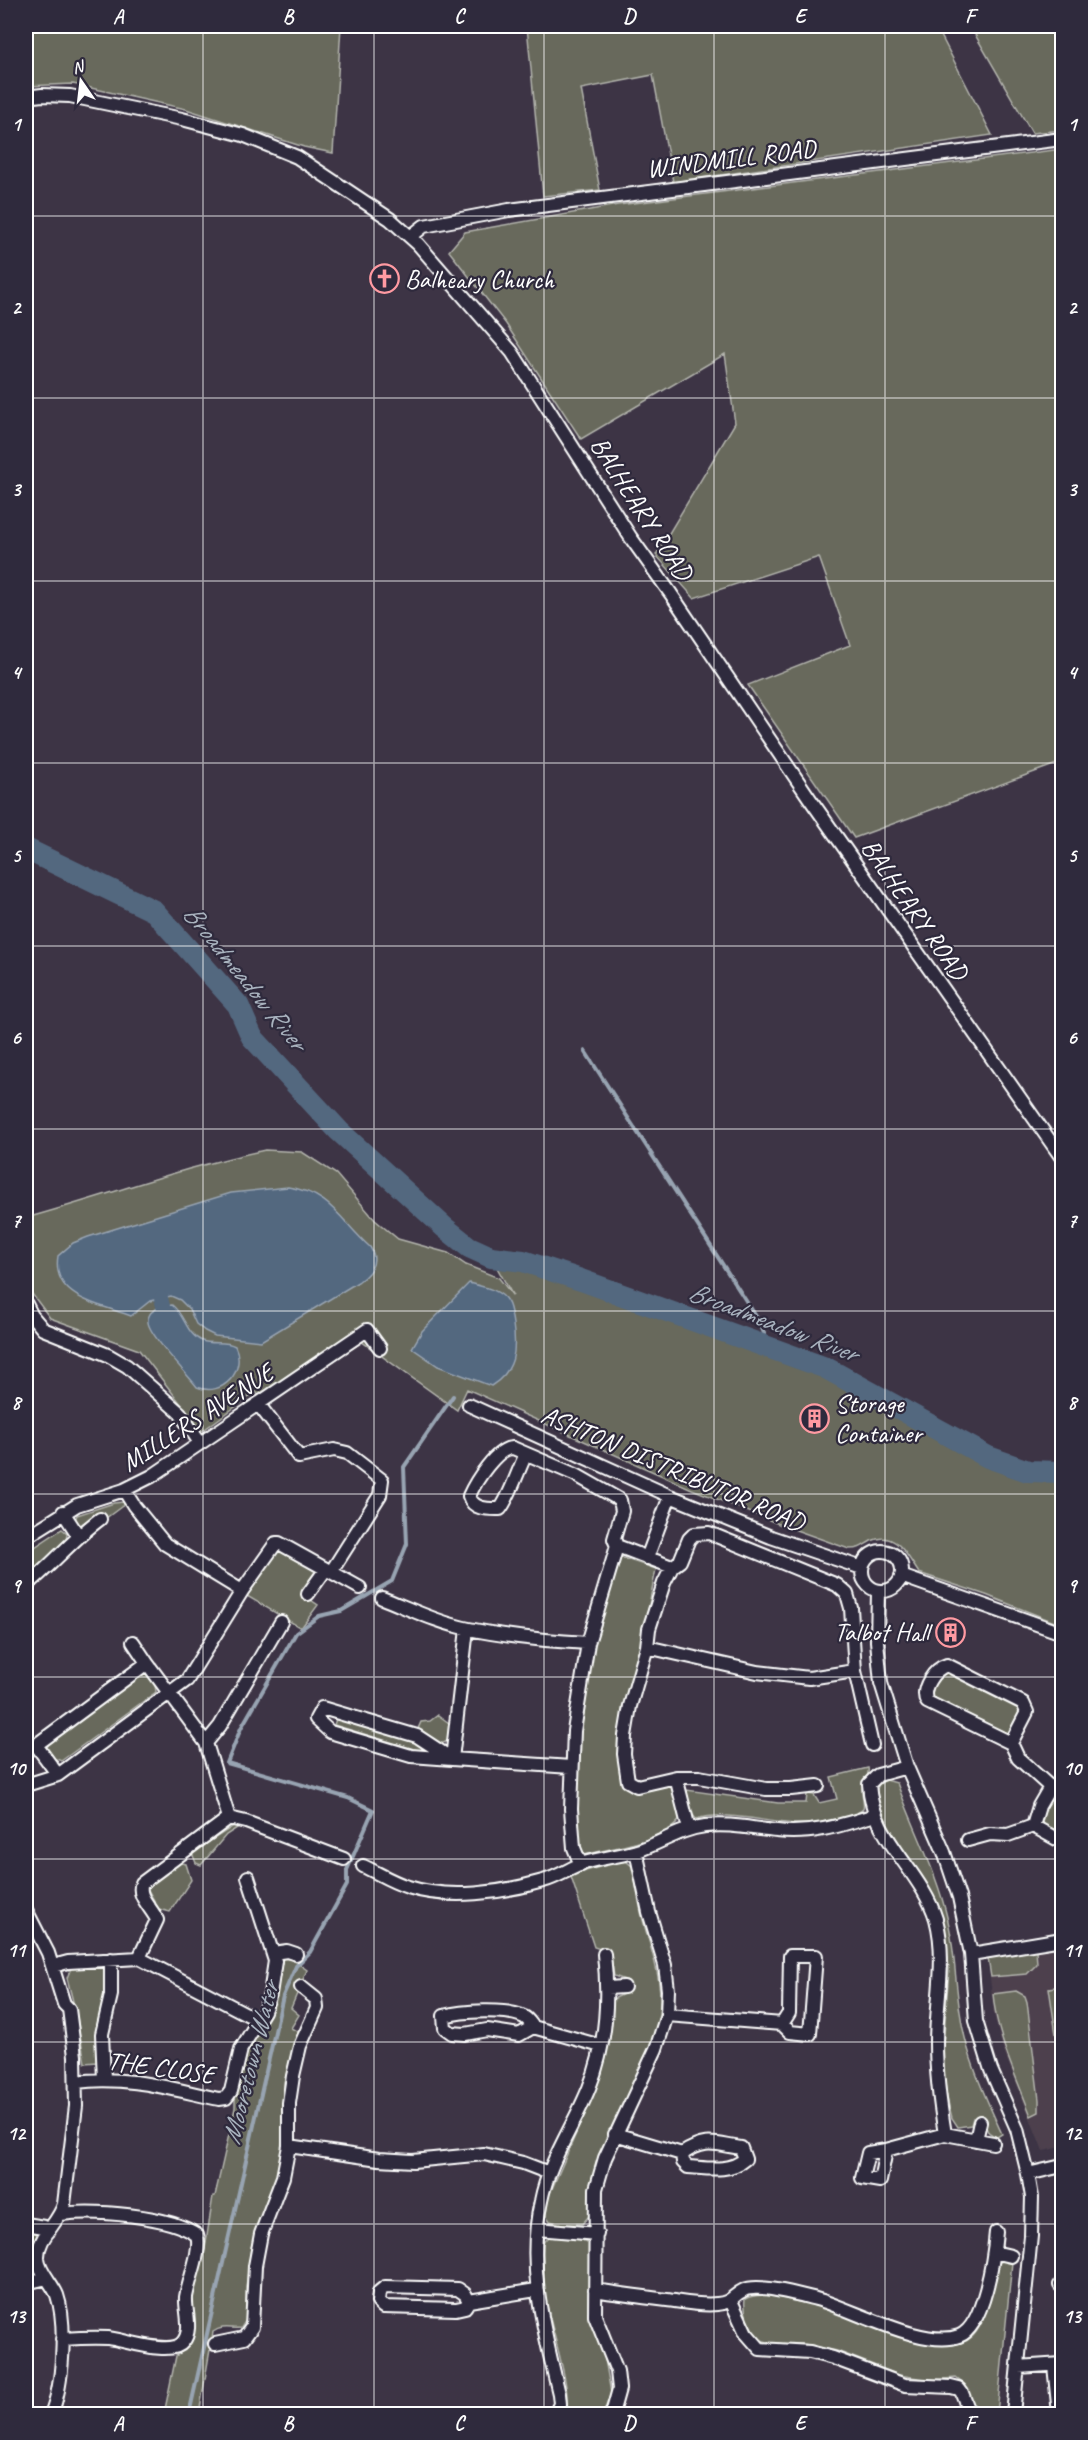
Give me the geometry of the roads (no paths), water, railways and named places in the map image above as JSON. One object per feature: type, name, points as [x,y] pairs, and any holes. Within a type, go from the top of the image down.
[{"type":"street","name":"BALHEARY ROAD","points":[[26,97],[42,94],[70,96],[182,119],[243,135],[297,158],[390,219],[410,237],[513,352],[631,538],[672,594],[810,799],[1062,1158]]},
{"type":"street","name":"WINDMILL ROAD","points":[[410,237],[424,226],[509,210],[1062,139]]},
{"type":"street","points":[[26,1304],[43,1329],[108,1355],[127,1366],[180,1413],[200,1443]]},
{"type":"street","name":"MILLERS AVENUE","points":[[26,1537],[63,1512],[124,1490],[152,1476],[367,1330],[380,1348]]},
{"type":"street","points":[[259,1404],[299,1457],[334,1450],[347,1453],[382,1480],[380,1495],[329,1570],[308,1594]]},
{"type":"street","name":"ASHTON DISTRIBUTOR ROAD","points":[[469,1404],[670,1496],[771,1538],[862,1568]]},
{"type":"street","points":[[526,1454],[516,1473],[506,1503],[500,1509],[477,1507],[472,1504],[469,1496],[472,1489],[500,1451],[507,1447],[513,1448],[576,1475],[620,1500],[622,1511],[614,1539],[617,1546],[588,1642],[577,1708],[571,1767],[571,1809],[574,1848],[580,1865]]},
{"type":"street","points":[[124,1490],[165,1544],[242,1591]]},
{"type":"street","points":[[647,1558],[670,1496]]},
{"type":"street","points":[[63,1512],[78,1535]]},
{"type":"street","points":[[26,1586],[78,1535],[100,1519]]},
{"type":"street","points":[[818,1786],[766,1789],[715,1778],[676,1777],[637,1785],[628,1781],[624,1754],[630,1706],[657,1603],[672,1568],[680,1561],[689,1539],[700,1532],[709,1533],[837,1585],[847,1594],[851,1608],[855,1671],[872,1745]]},
{"type":"street","points":[[26,1785],[58,1775],[170,1693],[192,1674],[242,1591],[276,1543],[360,1588]]},
{"type":"street","points":[[617,1546],[672,1568]]},
{"type":"street","points":[[886,1552],[897,1558],[900,1563],[901,1576],[899,1582],[890,1590],[878,1591],[867,1585],[862,1568],[873,1553],[886,1552]]},
{"type":"street","points":[[901,1576],[1062,1633]]},
{"type":"street","points":[[878,1591],[877,1641],[881,1683],[908,1767],[944,1852],[959,1897],[971,1954],[976,2021],[991,2070],[1017,2129],[1032,2197],[1031,2236],[1013,2415]]},
{"type":"street","points":[[382,1598],[431,1618],[468,1629],[556,1641],[588,1642]]},
{"type":"street","points":[[206,1743],[220,1726],[282,1622]]},
{"type":"street","points":[[452,1759],[468,1629]]},
{"type":"street","points":[[133,1642],[206,1743],[229,1818]]},
{"type":"street","points":[[647,1647],[757,1672],[809,1678],[855,1671]]},
{"type":"street","points":[[58,1775],[36,1745],[147,1663]]},
{"type":"street","points":[[1011,1743],[1027,1712],[1023,1702],[947,1665],[938,1668],[925,1694],[927,1702],[1011,1743],[1018,1758],[1050,1787],[1062,1790]]},
{"type":"street","points":[[452,1759],[417,1736],[338,1711],[322,1708],[316,1719],[330,1731],[411,1756],[452,1759],[571,1767]]},
{"type":"street","points":[[908,1767],[878,1775],[869,1784],[870,1802],[875,1815],[923,1892],[936,1919],[941,1956],[936,2041],[937,2070],[945,2134]]},
{"type":"street","points":[[676,1777],[688,1828]]},
{"type":"street","points":[[1033,1826],[1039,1806],[1050,1787]]},
{"type":"street","points":[[363,1866],[409,1887],[424,1891],[455,1893],[512,1889],[544,1881],[607,1856],[636,1851],[688,1828],[739,1825],[778,1831],[813,1832],[875,1815]]},
{"type":"street","points":[[229,1818],[246,1822],[344,1859]]},
{"type":"street","points":[[139,1958],[157,1920],[141,1894],[142,1883],[229,1818]]},
{"type":"street","points":[[968,1840],[990,1834],[1008,1835],[1033,1826],[1062,1842]]},
{"type":"street","points":[[612,2415],[620,2389],[618,2371],[595,2316],[597,2189],[605,2158],[656,2049],[667,2015],[668,1990],[665,1965],[649,1912],[636,1851]]},
{"type":"street","name":"THE CLOSE","points":[[76,2082],[104,2079],[133,2081],[219,2100],[226,2098],[231,2091],[241,2049],[270,1994],[275,1961],[248,1877]]},
{"type":"street","points":[[26,1910],[30,1928],[53,1966],[71,2018],[69,2024],[76,2082],[75,2131],[61,2214],[48,2232],[39,2250],[38,2258],[58,2298],[62,2339],[62,2367],[51,2415]]},
{"type":"street","points":[[971,1954],[1062,1939]]},
{"type":"street","points":[[273,1953],[280,1950],[296,1954]]},
{"type":"street","points":[[555,2415],[560,2404],[559,2394],[536,2290],[537,2229],[541,2201],[549,2173],[588,2090],[600,2046],[608,1988],[604,1954]]},
{"type":"street","points":[[667,2015],[782,2024],[790,2032],[810,2034],[816,1956],[790,1956],[789,2013],[782,2024]]},
{"type":"street","points":[[53,1966],[68,1962],[139,1958],[258,2020]]},
{"type":"street","points":[[104,2079],[102,2034],[111,1995],[111,1959]]},
{"type":"street","points":[[215,2344],[244,2338],[252,2327],[255,2266],[261,2234],[283,2177],[289,2146],[289,2103],[293,2076],[300,2046],[317,2008],[316,1999],[301,1987]]},
{"type":"street","points":[[608,1988],[624,1988]]},
{"type":"street","points":[[533,2027],[519,2035],[487,2030],[465,2034],[452,2033],[445,2028],[443,2022],[444,2016],[457,2013],[514,2013],[527,2018],[533,2027],[600,2046]]},
{"type":"street","points":[[976,2140],[980,2122]]},
{"type":"street","points":[[615,2134],[682,2154]]},
{"type":"street","points":[[886,2150],[945,2134],[993,2143]]},
{"type":"street","points":[[289,2146],[379,2159],[402,2160],[484,2154],[523,2163],[549,2173]]},
{"type":"street","points":[[1028,2174],[1062,2166]]},
{"type":"street","points":[[61,2214],[106,2213],[161,2222],[192,2231],[197,2235],[199,2246],[190,2273],[186,2300],[187,2336],[183,2344],[177,2348],[152,2347],[111,2338],[62,2339]]},
{"type":"street","points":[[26,2224],[44,2227],[48,2232]]},
{"type":"street","points":[[537,2229],[597,2234]]},
{"type":"street","points":[[595,2290],[701,2305],[731,2301],[742,2290],[753,2287],[825,2302],[918,2336],[942,2339],[959,2336],[973,2325],[987,2286],[996,2232]]},
{"type":"street","points":[[994,2252],[1011,2256]]},
{"type":"street","points":[[26,2283],[47,2278]]},
{"type":"street","points":[[469,2301],[458,2289],[385,2287],[379,2292],[378,2302],[383,2307],[456,2309],[465,2307],[469,2301],[536,2290]]},
{"type":"street","points":[[731,2301],[746,2333],[760,2349],[810,2352],[833,2358],[905,2385],[958,2389],[970,2415]]},
{"type":"street","points":[[1018,2367],[1058,2365],[1060,2414]]},
{"type":"water","points":[[288,1187],[315,1195],[334,1209],[370,1247],[374,1262],[367,1275],[358,1282],[261,1341],[215,1336],[205,1331],[196,1324],[189,1309],[180,1300],[171,1296],[150,1301],[131,1316],[80,1298],[62,1282],[58,1270],[58,1256],[73,1243],[231,1193]]},
{"type":"water","points":[[469,1283],[500,1294],[507,1301],[511,1313],[515,1343],[512,1360],[505,1374],[491,1386],[438,1366],[412,1348],[422,1331]]},
{"type":"water","points":[[172,1305],[197,1338],[206,1342],[227,1343],[235,1346],[238,1364],[230,1380],[224,1385],[216,1389],[197,1387],[155,1336],[148,1322],[150,1314],[160,1307]]},
{"type":"waterway","name":"Broadmeadow River","points":[[26,849],[154,911],[238,1005],[252,1037],[339,1131],[469,1247],[491,1257],[523,1261],[581,1280],[826,1368],[988,1457],[1028,1471],[1062,1472]]},
{"type":"waterway","name":"Broadmeadow River","points":[[585,1051],[759,1321],[770,1348]]},
{"type":"waterway","points":[[161,1298],[163,1306]]},
{"type":"waterway","name":"Mooretown Water","points":[[189,2414],[283,1996],[296,1966],[310,1952],[347,1885],[347,1870],[373,1810],[348,1798],[227,1763],[241,1728],[296,1633],[319,1616],[341,1611],[392,1581],[407,1544],[404,1467],[453,1396]]},
{"type":"place","name":"Balheary Church","points":[[384,279]]},
{"type":"place","name":"Storage Container","points":[[814,1418]]},
{"type":"place","name":"Talbot Hall","points":[[950,1632]]}]
